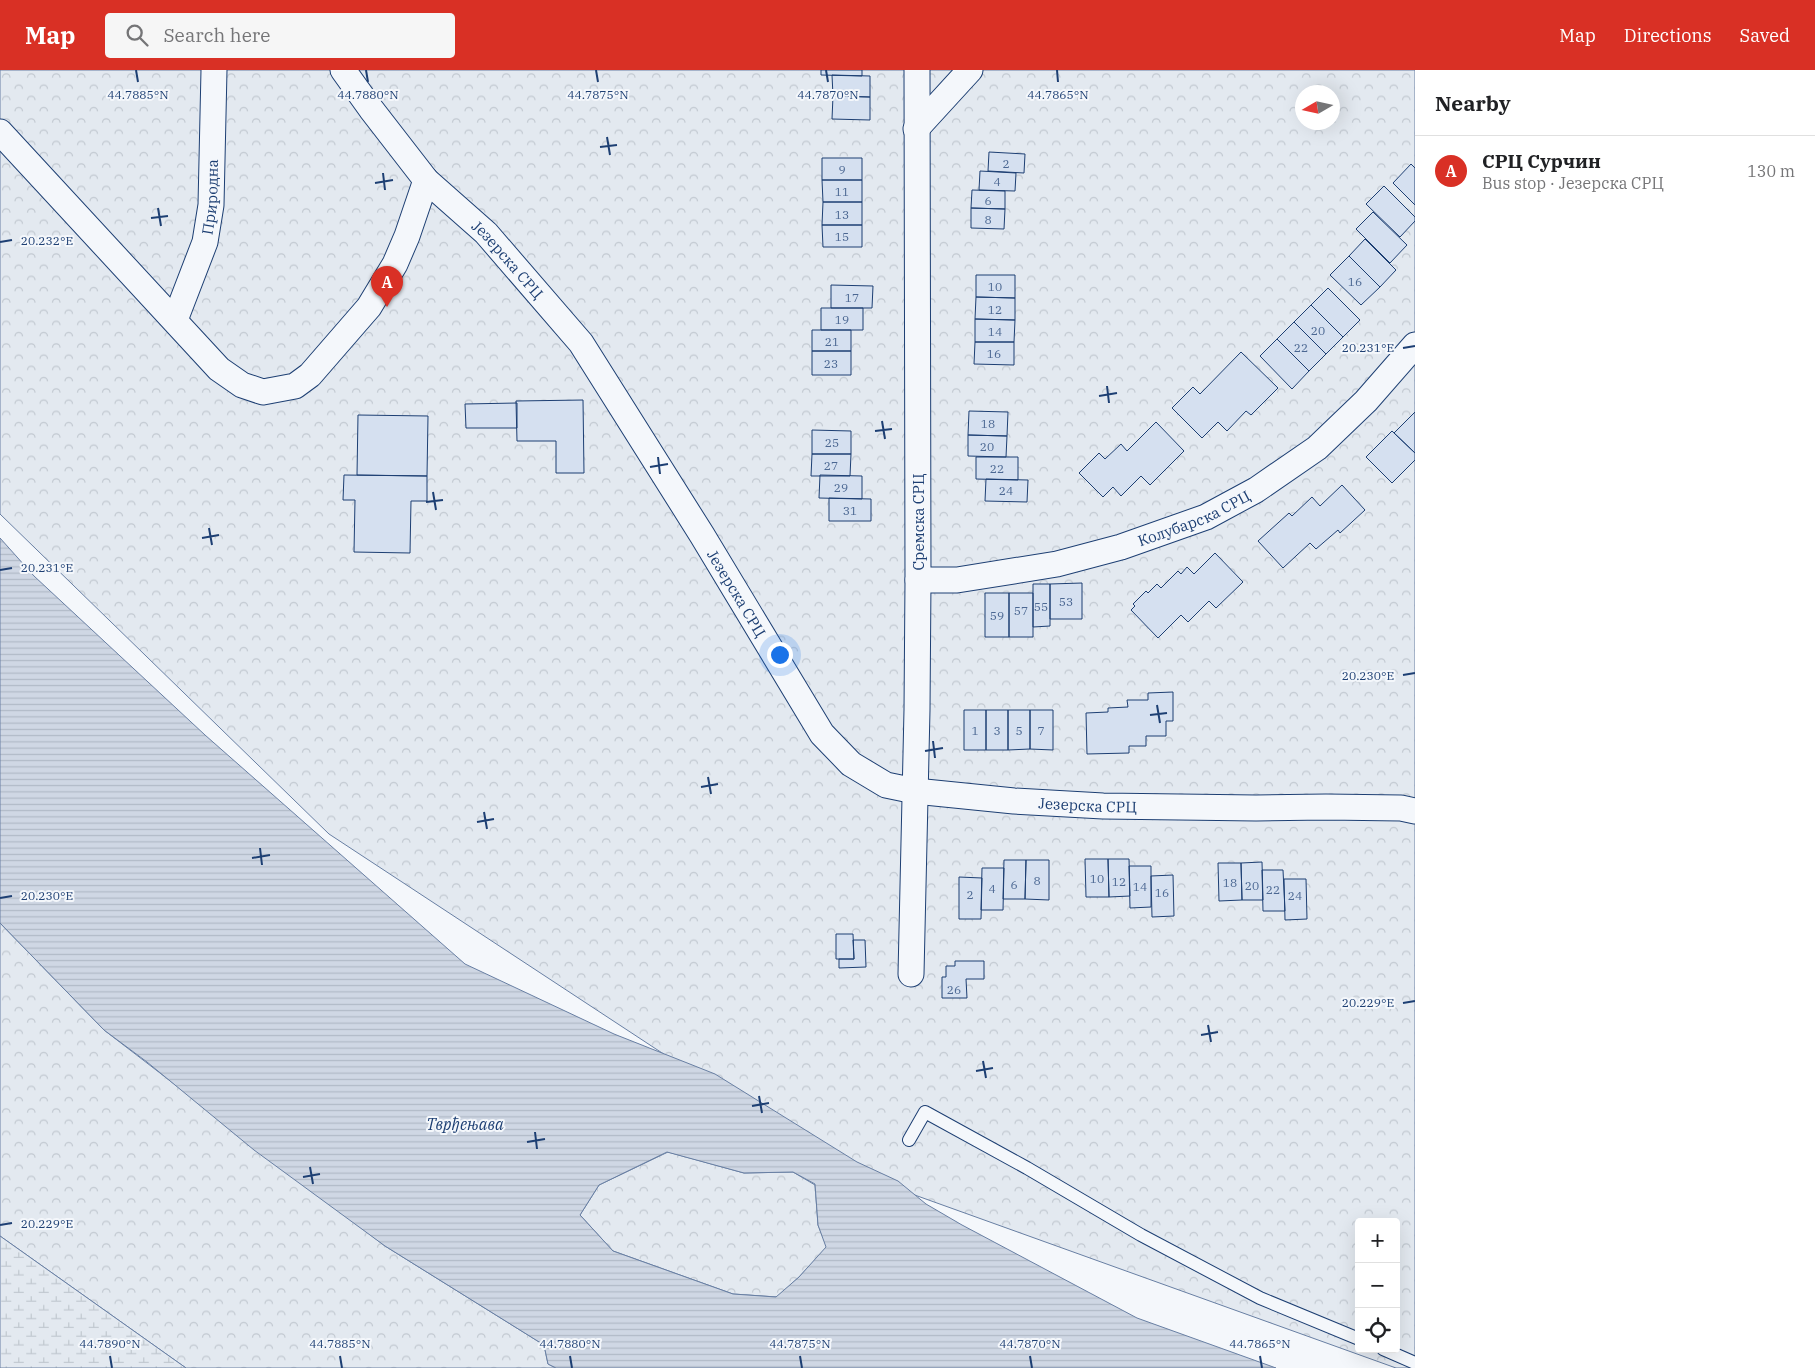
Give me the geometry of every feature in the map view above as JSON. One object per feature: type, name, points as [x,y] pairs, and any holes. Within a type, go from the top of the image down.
[{"type":"street","name":"Природна","points":[[175,320],[205,242],[211,205],[214,70]]},
{"type":"street","name":"Језерска СРЦ","points":[[343,70],[426,180],[486,233],[581,343],[702,535],[822,734],[851,764],[886,785],[915,791],[1014,801],[1103,806],[1401,808],[1415,811]]},
{"type":"street","name":"Сремска СРЦ","points":[[911,974],[918,580],[917,70]]},
{"type":"street","points":[[916,129],[970,70]]},
{"type":"street","points":[[0,132],[219,368],[242,385],[263,392],[296,386],[310,375],[368,307],[395,264],[407,236],[426,180]]},
{"type":"street","name":"Колубарска СРЦ","points":[[918,580],[957,580],[1057,564],[1121,547],[1206,517],[1256,490],[1316,448],[1366,401],[1415,345]]},
{"type":"lane","points":[[910,1140],[925,1112],[1027,1168],[1141,1235],[1260,1298],[1355,1337]]},
{"type":"lane","points":[[1392,1353],[1415,1363]]},
{"type":"green space","points":[[0,70],[1415,70],[1415,1368],[1396,1368],[834,1166],[329,834],[0,514]]},
{"type":"green space","points":[[0,923],[104,1030],[385,1246],[544,1345],[548,1364],[556,1368],[186,1368],[0,1236]]},
{"type":"green space","points":[[668,1152],[744,1173],[793,1172],[815,1185],[818,1225],[827,1247],[777,1297],[733,1294],[613,1251],[580,1215],[599,1185]]},
{"type":"green space","points":[[0,1236],[186,1368],[0,1368]]},
{"type":"water","name":"Тврђењава","points":[[0,538],[34,576],[205,735],[465,964],[614,1034],[715,1074],[857,1162],[898,1181],[926,1204],[962,1225],[1137,1318],[1276,1368],[556,1368],[548,1364],[544,1345],[385,1246],[254,1150],[147,1062],[104,1030],[0,923]],"holes":[[[667,1152],[744,1173],[793,1172],[815,1184],[818,1225],[826,1247],[799,1277],[776,1297],[733,1294],[613,1251],[580,1215],[599,1185]]]},
{"type":"building","points":[[821,70],[862,70],[862,76],[821,75]]},
{"type":"building","points":[[832,75],[870,76],[870,97],[833,96]]},
{"type":"building","points":[[833,96],[870,97],[870,120],[832,119]]},
{"type":"building","points":[[989,152],[1025,154],[1024,173],[988,171]]},
{"type":"building","points":[[822,158],[862,158],[862,180],[822,180]]},
{"type":"building","points":[[1411,164],[1415,168],[1415,205],[1393,183]]},
{"type":"building","points":[[980,171],[1016,173],[1015,191],[979,190]]},
{"type":"building","points":[[822,180],[862,180],[862,202],[823,202]]},
{"type":"building","points":[[1384,186],[1415,217],[1415,221],[1400,237],[1366,204]]},
{"type":"building","points":[[972,190],[1005,191],[1005,209],[971,208]]},
{"type":"building","points":[[823,202],[862,202],[862,225],[822,225]]},
{"type":"building","points":[[971,208],[1005,209],[1004,229],[971,228]]},
{"type":"building","points":[[1373,212],[1407,245],[1390,263],[1356,229]]},
{"type":"building","points":[[822,225],[862,225],[862,247],[823,247]]},
{"type":"building","points":[[1365,239],[1396,270],[1380,287],[1349,256]]},
{"type":"building","points":[[1349,256],[1380,287],[1361,305],[1330,275]]},
{"type":"building","points":[[976,275],[1015,275],[1015,298],[976,297]]},
{"type":"building","points":[[831,285],[873,286],[872,308],[831,308]]},
{"type":"building","points":[[1328,288],[1360,320],[1343,337],[1311,305]]},
{"type":"building","points":[[976,297],[1015,298],[1015,320],[975,319]]},
{"type":"building","points":[[1311,305],[1343,337],[1326,354],[1294,322]]},
{"type":"building","points":[[821,308],[863,308],[863,330],[821,330]]},
{"type":"building","points":[[975,319],[1015,320],[1014,342],[975,342]]},
{"type":"building","points":[[1294,322],[1326,354],[1309,371],[1277,339]]},
{"type":"building","points":[[812,330],[851,330],[851,351],[812,351]]},
{"type":"building","points":[[1277,339],[1309,371],[1292,389],[1260,356]]},
{"type":"building","points":[[975,342],[1014,342],[1014,365],[974,364]]},
{"type":"building","points":[[812,351],[851,351],[851,375],[812,375]]},
{"type":"building","points":[[1241,352],[1278,388],[1251,415],[1246,411],[1227,431],[1218,422],[1202,438],[1172,408],[1193,387],[1200,394]]},
{"type":"building","points":[[583,400],[584,473],[556,473],[556,441],[517,441],[516,401]]},
{"type":"building","points":[[517,403],[517,428],[466,428],[465,404]]},
{"type":"building","points":[[969,411],[1008,412],[1007,436],[968,435]]},
{"type":"building","points":[[1415,412],[1415,453],[1394,433]]},
{"type":"building","points":[[358,415],[428,416],[427,476],[357,475]]},
{"type":"building","points":[[1156,422],[1184,451],[1150,485],[1141,476],[1121,496],[1113,487],[1103,497],[1079,473],[1099,453],[1105,459],[1121,444],[1127,451]]},
{"type":"building","points":[[812,430],[851,431],[851,454],[812,454]]},
{"type":"building","points":[[1392,431],[1415,453],[1415,460],[1392,483],[1366,457]]},
{"type":"building","points":[[968,435],[1007,436],[1006,457],[968,456]]},
{"type":"building","points":[[812,454],[851,454],[850,476],[811,476]]},
{"type":"building","points":[[976,457],[1018,457],[1018,480],[976,479]]},
{"type":"building","points":[[344,475],[427,476],[427,501],[411,501],[410,553],[354,552],[355,500],[343,500]]},
{"type":"building","points":[[820,475],[862,476],[862,499],[819,498]]},
{"type":"building","points":[[986,479],[1028,480],[1027,502],[985,501]]},
{"type":"building","points":[[1342,485],[1365,510],[1340,533],[1338,530],[1316,549],[1310,543],[1283,568],[1258,541],[1289,513],[1292,516],[1312,497],[1320,506]]},
{"type":"building","points":[[829,498],[871,499],[871,521],[829,521]]},
{"type":"building","points":[[1215,553],[1243,582],[1216,608],[1209,601],[1188,622],[1181,615],[1158,638],[1131,610],[1135,606],[1133,604],[1146,591],[1148,593],[1157,584],[1161,588],[1178,571],[1181,574],[1187,567],[1194,574]]},
{"type":"building","points":[[1082,583],[1082,619],[1050,619],[1050,584]]},
{"type":"building","points":[[1033,584],[1050,584],[1050,626],[1033,627]]},
{"type":"building","points":[[985,593],[1009,593],[1009,637],[985,637]]},
{"type":"building","points":[[1009,593],[1033,593],[1033,637],[1009,637]]},
{"type":"building","points":[[1173,692],[1173,721],[1166,721],[1166,736],[1146,736],[1146,746],[1129,746],[1129,753],[1087,754],[1086,713],[1108,712],[1108,708],[1128,707],[1127,700],[1148,700],[1148,693]]},
{"type":"building","points":[[964,710],[986,710],[986,750],[964,750]]},
{"type":"building","points":[[986,710],[1008,710],[1008,750],[986,750]]},
{"type":"building","points":[[1008,710],[1030,710],[1030,749],[1008,750]]},
{"type":"building","points":[[1030,710],[1053,710],[1053,750],[1030,749]]},
{"type":"building","points":[[1085,859],[1108,859],[1109,897],[1086,897]]},
{"type":"building","points":[[1108,859],[1129,859],[1130,896],[1109,897]]},
{"type":"building","points":[[1004,860],[1026,860],[1025,899],[1003,899]]},
{"type":"building","points":[[1026,860],[1049,860],[1049,900],[1025,899]]},
{"type":"building","points":[[1262,862],[1263,900],[1242,900],[1241,863]]},
{"type":"building","points":[[1218,863],[1241,863],[1242,900],[1219,901]]},
{"type":"building","points":[[1129,866],[1151,866],[1151,907],[1130,908]]},
{"type":"building","points":[[982,868],[1004,868],[1003,910],[981,910]]},
{"type":"building","points":[[1262,870],[1283,870],[1285,911],[1263,911]]},
{"type":"building","points":[[1173,875],[1174,916],[1152,917],[1151,876]]},
{"type":"building","points":[[959,877],[982,878],[981,919],[959,919]]},
{"type":"building","points":[[1284,879],[1306,879],[1307,919],[1285,920]]},
{"type":"building","points":[[836,934],[853,934],[854,959],[836,959]]},
{"type":"building","points":[[853,940],[865,940],[866,967],[839,968],[839,959],[854,959]]},
{"type":"building","points":[[955,961],[984,961],[984,979],[966,979],[967,998],[942,998],[942,977],[946,977],[946,966],[955,966]]},
{"type":"place","name":"СРЦ Сурчин","points":[[387,307]]}]
